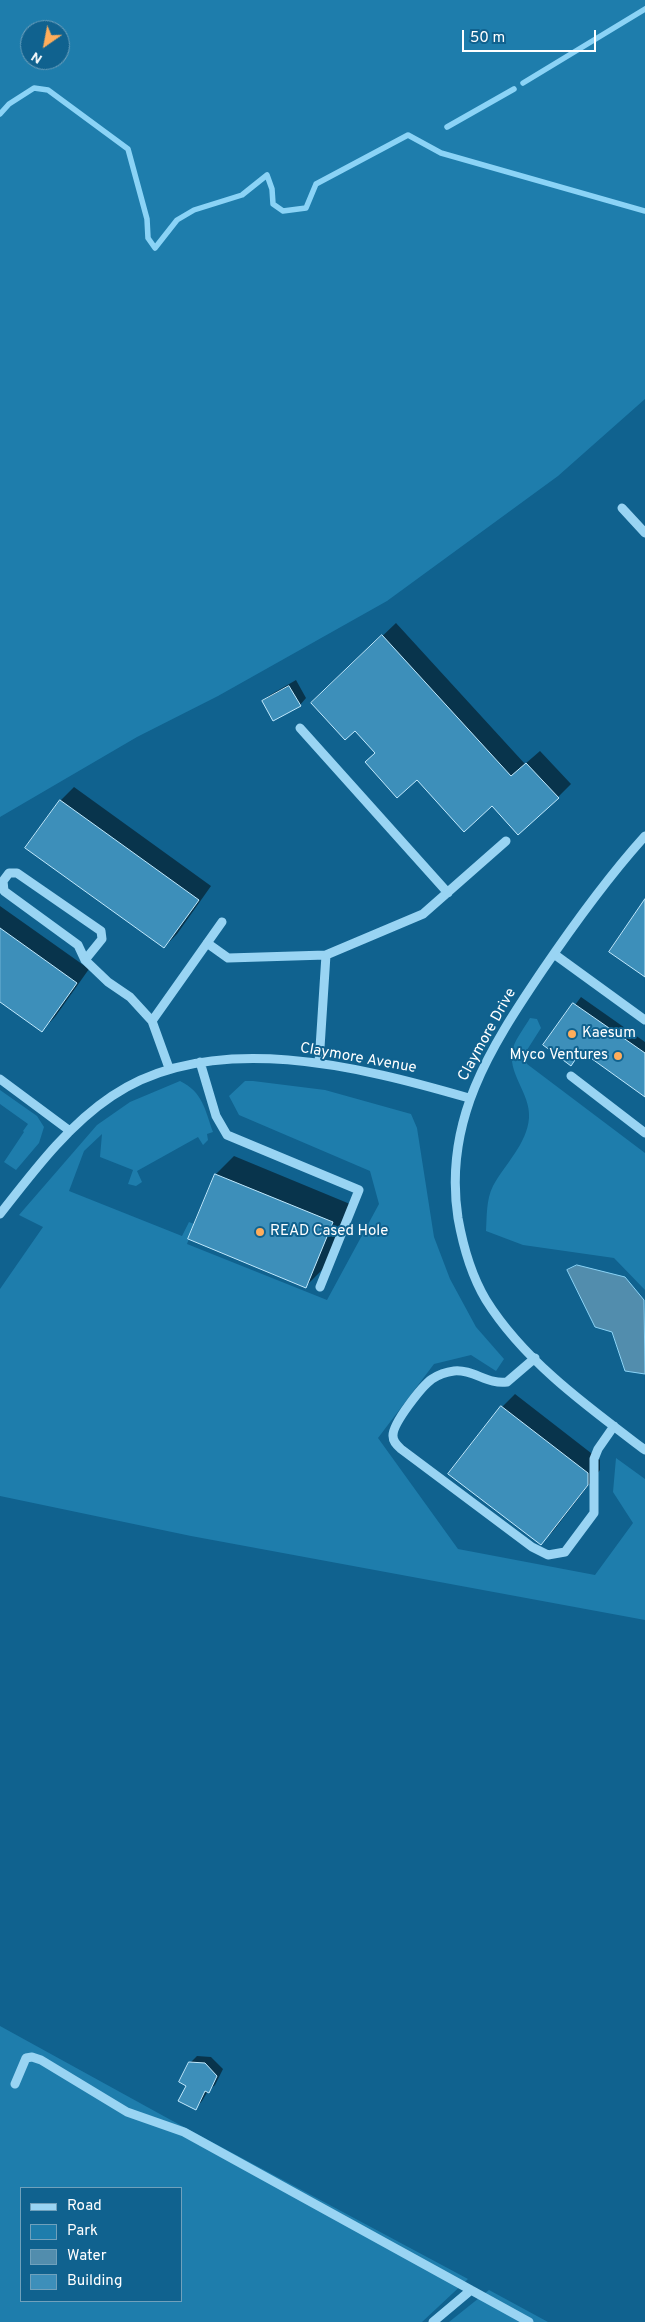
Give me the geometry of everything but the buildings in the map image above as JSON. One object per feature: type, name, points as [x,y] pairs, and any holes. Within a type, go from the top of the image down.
[{"type":"street","points":[[622,508],[645,533]]},
{"type":"street","points":[[300,728],[448,893]]},
{"type":"street","name":"Claymore Drive","points":[[645,836],[596,894],[503,1031],[469,1098],[459,1133],[455,1170],[457,1208],[461,1234],[470,1266],[486,1299],[498,1316],[535,1358],[645,1450]]},
{"type":"street","points":[[207,943],[228,958],[326,955],[423,914],[506,841]]},
{"type":"street","points":[[85,960],[102,939],[101,931],[17,873],[9,873],[3,881],[4,891],[78,945],[85,960],[108,982],[130,997],[152,1021],[169,1068]]},
{"type":"street","points":[[152,1021],[222,922]]},
{"type":"street","points":[[554,954],[645,1020]]},
{"type":"street","points":[[319,1063],[326,955]]},
{"type":"street","name":"Claymore Avenue","points":[[0,1214],[40,1164],[70,1131],[111,1096],[139,1080],[169,1068],[200,1062],[264,1058],[319,1063],[389,1076],[469,1098]]},
{"type":"street","points":[[200,1062],[216,1116],[227,1136],[359,1190],[320,1287]]},
{"type":"street","points":[[571,1076],[645,1133]]},
{"type":"street","points":[[0,1079],[70,1131]]},
{"type":"street","points":[[535,1358],[506,1382],[495,1382],[464,1371],[447,1372],[433,1378],[396,1423],[392,1434],[393,1440],[401,1449],[532,1547],[548,1555],[565,1552],[594,1513],[594,1459],[598,1449],[614,1426]]},
{"type":"street","points":[[15,2084],[26,2058],[32,2057],[41,2060],[128,2112],[184,2132],[529,2322]]},
{"type":"street","points":[[433,2322],[471,2290]]},
{"type":"green space","points":[[0,0],[645,0],[645,399],[558,476],[387,601],[218,696],[137,737],[0,817]]},
{"type":"green space","points":[[530,1018],[537,1019],[541,1028],[527,1050],[527,1064],[645,1153],[645,1290],[614,1258],[523,1245],[486,1231],[487,1208],[491,1191],[520,1145],[529,1118],[529,1109],[513,1066],[512,1057],[514,1044]]},
{"type":"green space","points":[[180,1081],[188,1085],[198,1096],[208,1116],[213,1132],[207,1134],[208,1140],[203,1145],[198,1137],[137,1171],[142,1182],[136,1186],[128,1184],[133,1170],[100,1157],[102,1134],[84,1151],[69,1191],[182,1236],[189,1222],[194,1224],[187,1244],[327,1300],[379,1204],[370,1171],[239,1115],[229,1096],[245,1081],[253,1081],[325,1090],[411,1114],[417,1128],[434,1237],[450,1279],[476,1327],[504,1359],[496,1371],[471,1355],[434,1364],[378,1438],[458,1549],[595,1575],[633,1523],[613,1492],[616,1458],[645,1479],[645,1620],[191,1536],[0,1496],[0,1289],[43,1227],[19,1215],[97,1125],[130,1102]]},
{"type":"green space","points":[[0,1090],[37,1116],[44,1127],[39,1143],[16,1170],[4,1162],[28,1124],[0,1104]]},
{"type":"green space","points":[[0,2026],[468,2279],[422,2322],[0,2322]]},
{"type":"green space","points":[[489,2290],[548,2322],[449,2322]]},
{"type":"water","points":[[577,1265],[625,1277],[644,1300],[645,1374],[625,1371],[612,1332],[595,1327],[567,1270]]},
{"type":"waterway","points":[[523,83],[645,9]]},
{"type":"waterway","points":[[0,114],[9,104],[34,88],[48,90],[128,149],[147,219],[148,238],[155,248],[177,220],[194,210],[242,195],[267,175],[272,189],[273,204],[283,211],[306,208],[316,184],[408,135],[441,153],[645,211]]},
{"type":"waterway","points":[[447,127],[514,89]]},
{"type":"place","name":"Kaesum","points":[[572,1034]]},
{"type":"place","name":"Myco Ventures","points":[[618,1056]]},
{"type":"place","name":"READ Cased Hole","points":[[260,1232]]}]
